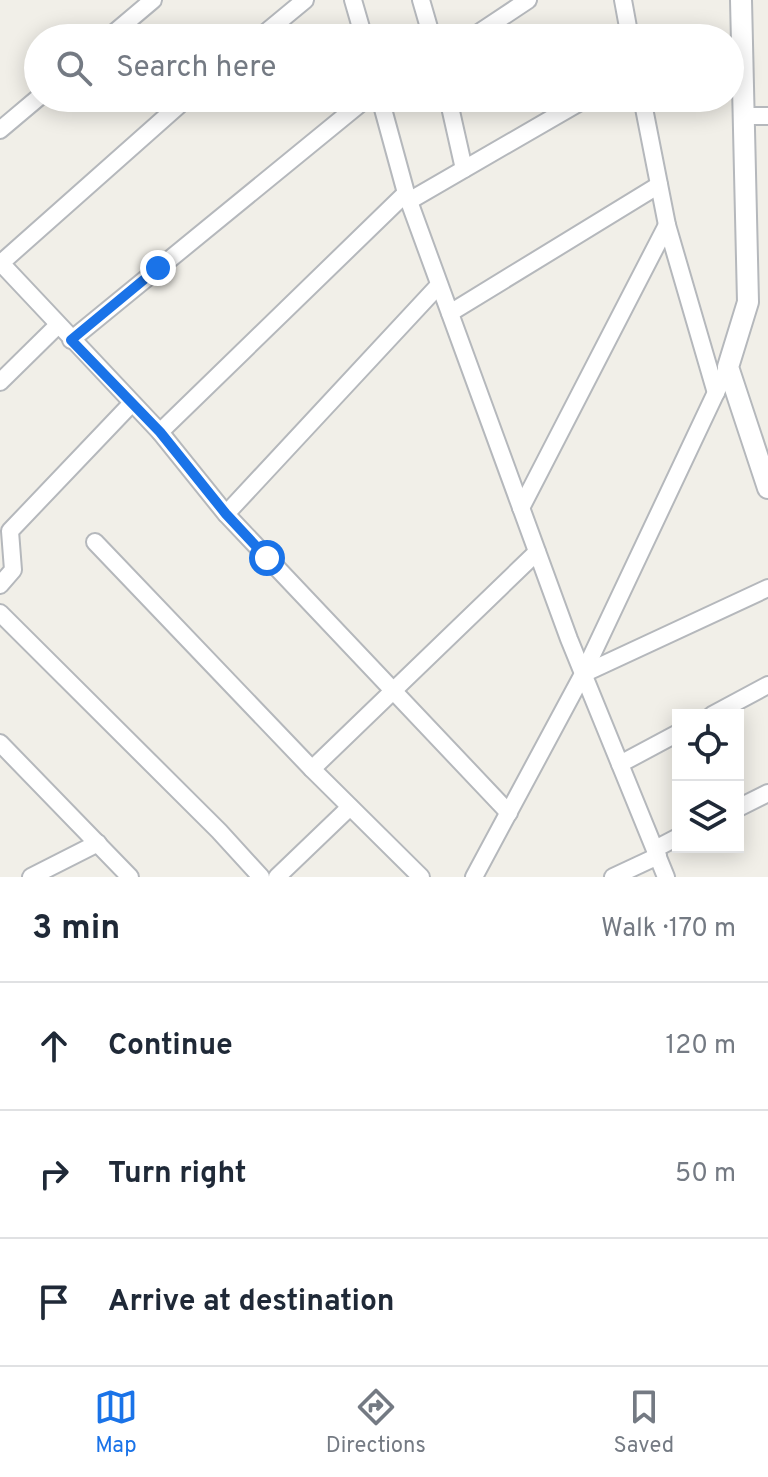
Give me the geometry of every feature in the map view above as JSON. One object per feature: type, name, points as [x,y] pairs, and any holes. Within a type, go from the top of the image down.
[{"type":"street","points":[[125,24],[153,0]]},
{"type":"street","points":[[276,24],[305,0]]},
{"type":"street","points":[[353,0],[360,24]]},
{"type":"street","points":[[421,0],[428,24]]},
{"type":"street","points":[[492,24],[528,0]]},
{"type":"street","points":[[623,0],[627,24]]},
{"type":"street","points":[[741,0],[742,24]]},
{"type":"street","points":[[474,877],[583,674],[728,367],[748,302],[744,87]]},
{"type":"street","points":[[0,130],[24,110]]},
{"type":"street","points":[[171,112],[0,262],[160,432],[226,514],[509,813]]},
{"type":"street","points":[[71,340],[350,112]]},
{"type":"street","points":[[384,112],[408,197],[537,552],[666,877]]},
{"type":"street","points":[[451,112],[464,169]]},
{"type":"street","points":[[160,432],[408,197],[464,169],[563,112]]},
{"type":"street","points":[[645,112],[667,225],[716,393]]},
{"type":"street","points":[[745,116],[768,116]]},
{"type":"street","points":[[450,313],[659,185]]},
{"type":"street","points":[[521,508],[667,225]]},
{"type":"street","points":[[226,514],[439,285]]},
{"type":"street","points":[[0,382],[58,325]]},
{"type":"street","points":[[728,367],[767,485]]},
{"type":"street","points":[[0,585],[13,570],[10,531],[132,403]]},
{"type":"street","points":[[95,542],[312,769],[421,877]]},
{"type":"street","points":[[312,769],[537,552]]},
{"type":"street","points":[[583,674],[768,588]]},
{"type":"street","points":[[0,613],[261,877]]},
{"type":"street","points":[[723,709],[768,685]]},
{"type":"street","points":[[620,764],[672,736]]},
{"type":"street","points":[[0,743],[130,877]]},
{"type":"street","points":[[744,805],[768,793]]},
{"type":"street","points":[[277,877],[350,807]]},
{"type":"street","points":[[613,877],[672,841]]},
{"type":"street","points":[[31,877],[98,843]]},
{"type":"route","points":[[158,268],[71,340],[160,432],[226,514],[267,558]]}]
